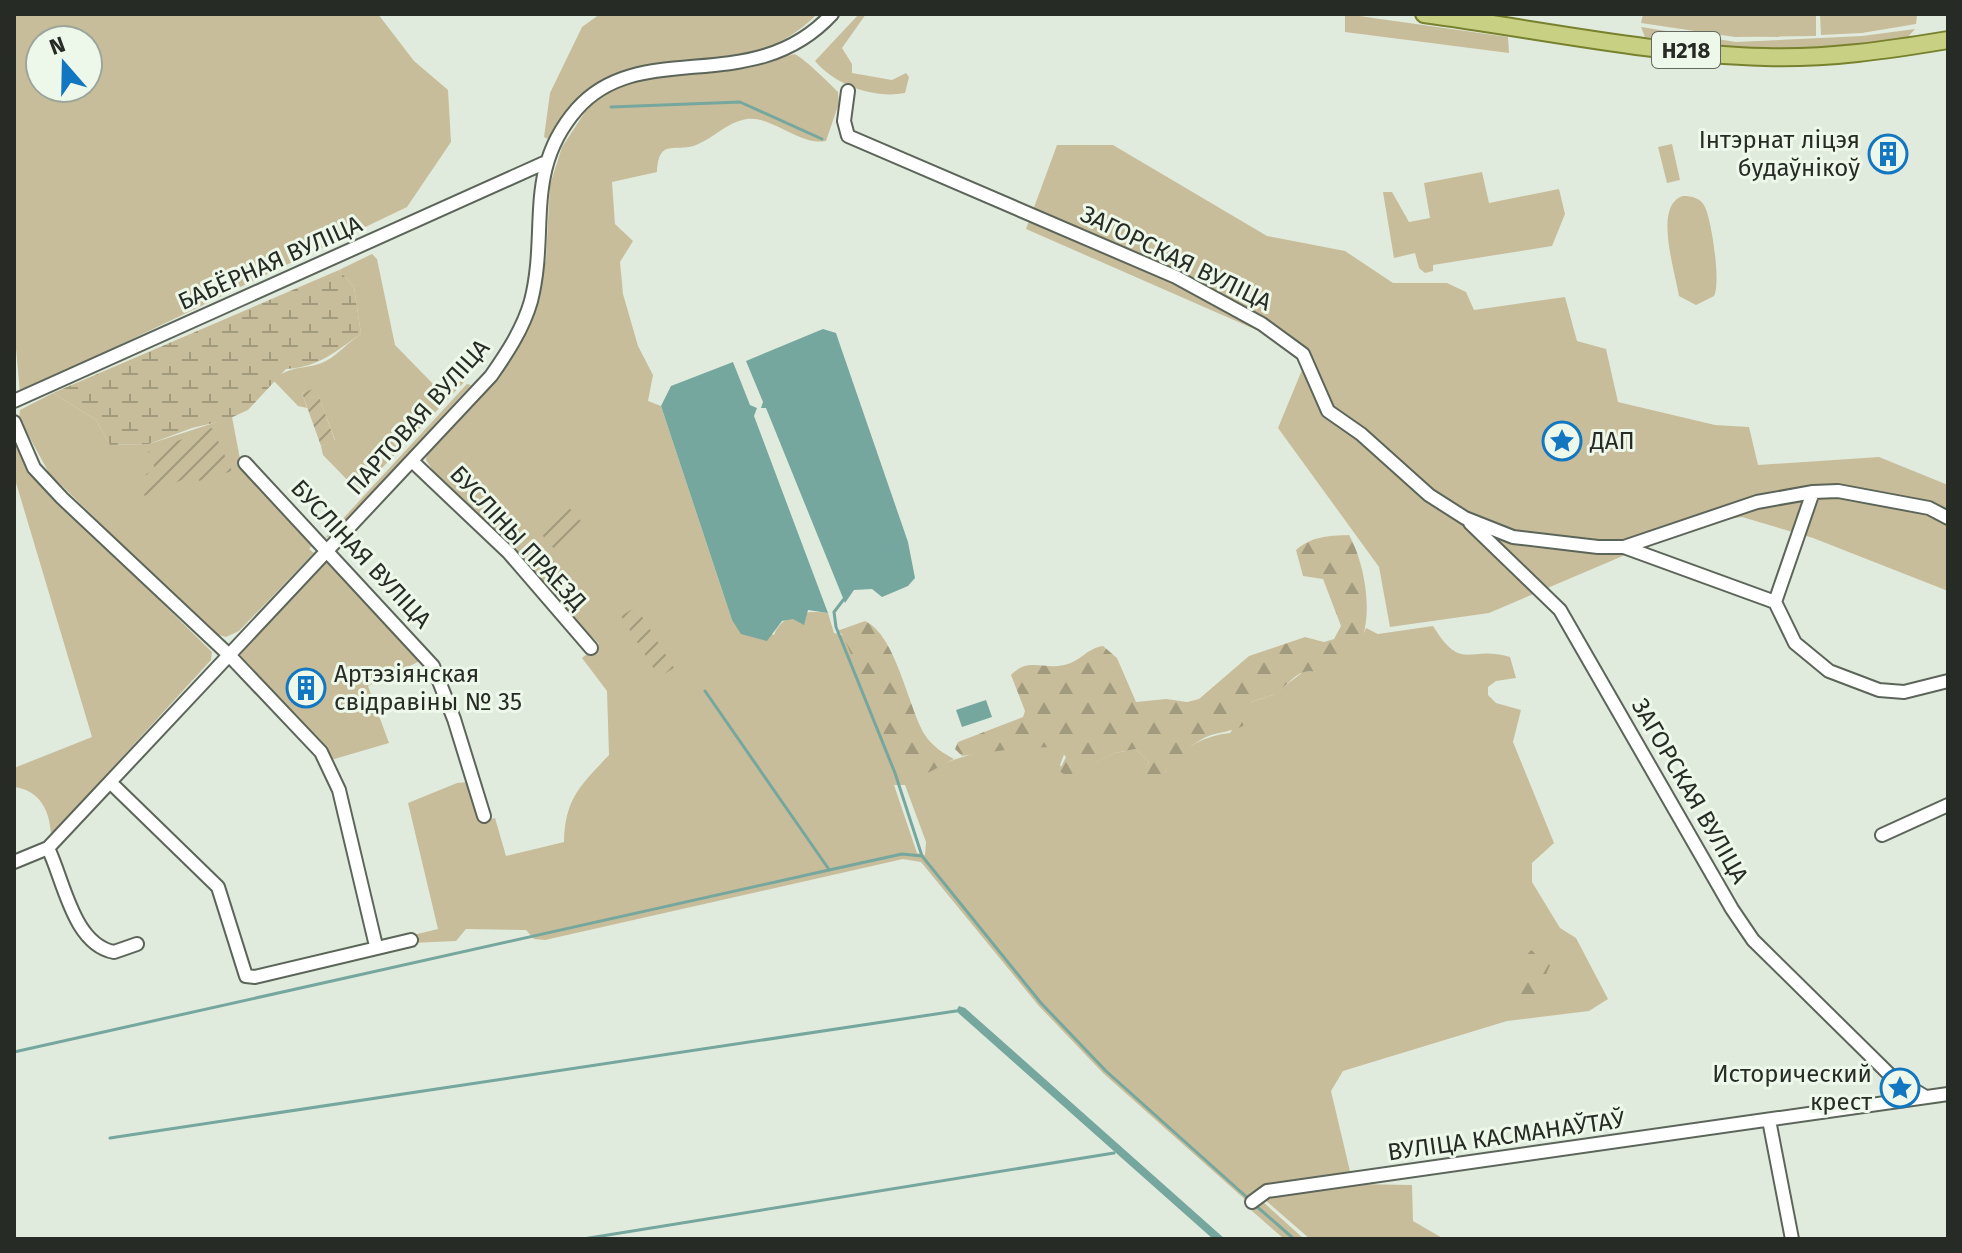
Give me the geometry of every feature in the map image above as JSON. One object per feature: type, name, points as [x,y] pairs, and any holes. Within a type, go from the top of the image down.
[{"type":"main road","name":"Н218","points":[[1424,14],[1635,45],[1763,57],[1845,55],[1948,40]]},
{"type":"street","points":[[544,163],[556,137],[578,108],[600,89],[644,72],[712,68],[773,55],[805,39],[832,14]]},
{"type":"street","name":"ЗАГОРСКАЯ ВУЛІЦА","points":[[848,91],[844,121],[848,136],[1176,277],[1262,324],[1303,354],[1328,411],[1361,434],[1429,495],[1465,518],[1513,537],[1624,547],[1775,602]]},
{"type":"street","name":"БАБЁРНАЯ ВУЛІЦА","points":[[14,401],[544,163]]},
{"type":"street","name":"ПАРТОВАЯ ВУЛІЦА","points":[[14,862],[48,848],[491,376],[524,321],[531,298],[544,163]]},
{"type":"street","points":[[14,422],[34,468],[228,654],[312,741],[330,767],[339,790],[376,946]]},
{"type":"street","name":"БУСЛІНЫ ПРАЕЗД","points":[[412,461],[509,553],[591,648]]},
{"type":"street","name":"БУСЛІНАЯ ВУЛІЦА","points":[[245,463],[320,540],[325,550],[433,666],[454,719],[484,816]]},
{"type":"street","points":[[1624,547],[1757,502],[1813,492],[1838,491],[1929,508],[1948,518]]},
{"type":"street","points":[[1813,492],[1775,602],[1795,643],[1829,671],[1879,690],[1904,692],[1948,681]]},
{"type":"street","name":"ЗАГОРСКАЯ ВУЛІЦА","points":[[1465,518],[1560,610],[1732,909],[1753,940],[1891,1076],[1924,1096]]},
{"type":"street","points":[[111,783],[218,887],[242,972],[255,977],[411,940]]},
{"type":"street","points":[[1882,835],[1948,805]]},
{"type":"street","points":[[48,848],[74,915],[96,944],[114,952],[137,944]]},
{"type":"street","points":[[1884,1102],[1891,1076]]},
{"type":"street","name":"ВУЛІЦА КАСМАНАЎТАЎ","points":[[1252,1202],[1267,1191],[1948,1094]]},
{"type":"street","points":[[1769,1120],[1792,1239]]},
{"type":"green space","points":[[14,14],[378,14],[414,61],[448,90],[451,142],[407,207],[20,393],[14,326]]},
{"type":"green space","points":[[600,14],[817,14],[784,40],[749,53],[643,66],[609,78],[578,100],[548,139],[544,137],[550,93],[582,27]]},
{"type":"green space","points":[[859,14],[866,14],[842,48],[852,64],[852,73],[892,80],[906,73],[909,77],[905,93],[881,94],[856,88],[833,77],[815,61]]},
{"type":"green space","points":[[1345,14],[1508,37],[1509,53],[1345,32]]},
{"type":"green space","points":[[1643,14],[1816,14],[1816,36],[1735,37],[1641,23]]},
{"type":"green space","points":[[1820,14],[1917,15],[1916,24],[1862,33],[1821,35]]},
{"type":"green space","points":[[1641,27],[1736,42],[1862,36],[1915,29],[1907,38],[1895,40],[1773,51],[1645,37]]},
{"type":"green space","points":[[794,54],[838,92],[839,103],[826,141],[806,139],[767,122],[747,119],[733,123],[696,145],[665,150],[658,161],[657,172],[612,182],[615,224],[633,241],[620,262],[623,294],[638,346],[653,375],[648,401],[661,406],[732,620],[774,635],[783,622],[796,615],[828,613],[834,633],[843,635],[946,763],[1000,749],[1057,747],[1065,752],[1060,765],[1067,775],[1115,753],[1136,749],[1149,762],[1142,779],[1165,772],[1185,750],[1201,741],[1230,733],[1251,702],[1273,695],[1303,672],[1329,672],[1358,646],[1366,628],[1378,634],[1433,626],[1443,641],[1459,653],[1510,657],[1516,678],[1496,681],[1488,687],[1488,695],[1496,703],[1521,710],[1513,742],[1554,843],[1532,863],[1532,882],[1560,928],[1576,938],[1608,999],[1589,1011],[1507,1021],[1343,1071],[1331,1091],[1353,1184],[1412,1185],[1413,1221],[1444,1239],[1310,1239],[1264,1199],[1249,1203],[1103,1073],[1038,1005],[921,862],[903,859],[545,940],[534,939],[526,930],[466,929],[456,941],[412,943],[409,936],[438,929],[408,803],[457,783],[468,782],[480,821],[495,818],[506,856],[564,842],[568,814],[576,793],[609,755],[607,691],[582,658],[599,644],[436,475],[426,460],[427,453],[498,375],[529,326],[546,259],[550,185],[562,147],[589,106],[604,94],[633,80],[749,68]],"holes":[[[894,785],[905,785],[926,842],[925,855],[917,853]]]},
{"type":"green space","points":[[1672,144],[1680,180],[1667,183],[1658,147]]},
{"type":"green space","points":[[1057,145],[1113,145],[1267,236],[1345,251],[1393,283],[1447,283],[1466,292],[1474,310],[1565,297],[1577,341],[1606,349],[1618,402],[1715,425],[1749,427],[1758,465],[1879,457],[1948,485],[1948,591],[1813,538],[1742,517],[1698,524],[1489,613],[1390,627],[1379,567],[1278,428],[1309,353],[1026,229]]},
{"type":"green space","points":[[1482,172],[1489,203],[1559,189],[1565,214],[1552,246],[1433,265],[1433,271],[1425,273],[1419,268],[1415,253],[1394,258],[1383,192],[1392,192],[1409,222],[1430,218],[1424,183]]},
{"type":"green space","points":[[1683,196],[1696,198],[1703,204],[1715,252],[1717,279],[1714,296],[1696,305],[1679,296],[1668,240],[1669,212],[1674,202]]},
{"type":"green space","points":[[372,254],[377,259],[395,345],[440,391],[468,378],[359,492],[323,455],[321,446],[335,440],[316,389],[302,393],[307,408],[298,406],[273,380],[288,371],[323,362],[361,334],[354,287],[339,270]]},
{"type":"green space","points":[[339,270],[354,287],[361,334],[318,362],[286,369],[248,410],[226,420],[192,428],[149,444],[110,445],[96,420],[53,393]]},
{"type":"green space","points":[[467,384],[471,385],[333,535],[325,538]]},
{"type":"green space","points":[[316,388],[335,441],[321,446],[302,393]]},
{"type":"green space","points":[[53,393],[96,420],[110,445],[149,444],[232,417],[241,464],[315,542],[309,549],[314,553],[239,631],[226,637],[212,633],[49,473],[19,418],[20,410]]},
{"type":"green space","points":[[212,428],[232,471],[199,481],[196,474],[144,496],[146,474],[155,469],[148,452]]},
{"type":"green space","points":[[14,441],[37,480],[212,652],[211,660],[51,835],[42,803],[31,792],[14,787],[14,768],[92,737],[14,476]]},
{"type":"green space","points":[[564,502],[587,528],[558,553],[535,527]]},
{"type":"green space","points":[[1349,535],[1366,590],[1367,611],[1358,649],[1346,663],[1329,672],[1304,672],[1275,694],[1251,702],[1243,726],[1198,741],[1153,783],[1141,779],[1149,762],[1136,749],[1115,753],[1067,776],[1059,771],[1066,757],[1057,747],[1019,748],[962,756],[955,749],[958,742],[1023,717],[1025,711],[1011,675],[1030,665],[1064,665],[1103,646],[1117,658],[1136,702],[1166,699],[1187,702],[1199,699],[1249,656],[1305,637],[1324,642],[1334,639],[1341,626],[1323,579],[1303,576],[1296,550],[1314,539]]},
{"type":"green space","points":[[327,560],[422,660],[368,686],[389,743],[331,760],[240,661],[241,646]]},
{"type":"green space","points":[[636,607],[674,668],[659,677],[621,616]]},
{"type":"green space","points":[[865,621],[876,629],[893,656],[925,735],[938,749],[954,759],[905,785],[843,635],[837,631]]},
{"type":"green space","points":[[1531,950],[1550,965],[1543,982],[1550,994],[1547,1006],[1533,1011],[1510,1005],[1508,1000],[1516,984],[1533,981],[1535,973],[1525,957]]},
{"type":"green space","points":[[1261,1200],[1304,1239],[1284,1239],[1251,1210]]},
{"type":"water","points":[[823,329],[836,333],[908,542],[915,578],[908,586],[882,597],[872,589],[854,590],[845,603],[766,408],[761,408],[763,402],[746,361]]},
{"type":"water","points":[[733,362],[750,405],[757,408],[754,416],[828,613],[808,610],[804,625],[793,619],[782,621],[767,641],[741,634],[732,620],[661,406],[671,386]]},
{"type":"water","points":[[986,700],[992,717],[962,727],[956,710]]},
{"type":"water","points":[[959,1006],[965,1008],[1225,1239],[1213,1239],[956,1011]]},
{"type":"waterway","points":[[611,107],[740,102],[822,139]]},
{"type":"waterway","points":[[844,599],[834,612],[836,627],[895,773],[922,856],[1041,1003],[1106,1071],[1250,1200]]},
{"type":"waterway","points":[[705,691],[828,868]]},
{"type":"waterway","points":[[14,1052],[902,854],[922,856]]},
{"type":"waterway","points":[[110,1138],[956,1011]]},
{"type":"waterway","points":[[583,1239],[1114,1153]]},
{"type":"waterway","points":[[1255,1205],[1294,1239]]},
{"type":"place","name":"Інтэрнат ліцэя будаўнікоў","points":[[1888,154]]},
{"type":"place","name":"ДАП","points":[[1562,441]]},
{"type":"place","name":"Артэзіянская свідравіны № 35","points":[[306,688]]},
{"type":"place","name":"Исторический крест","points":[[1900,1088]]}]
